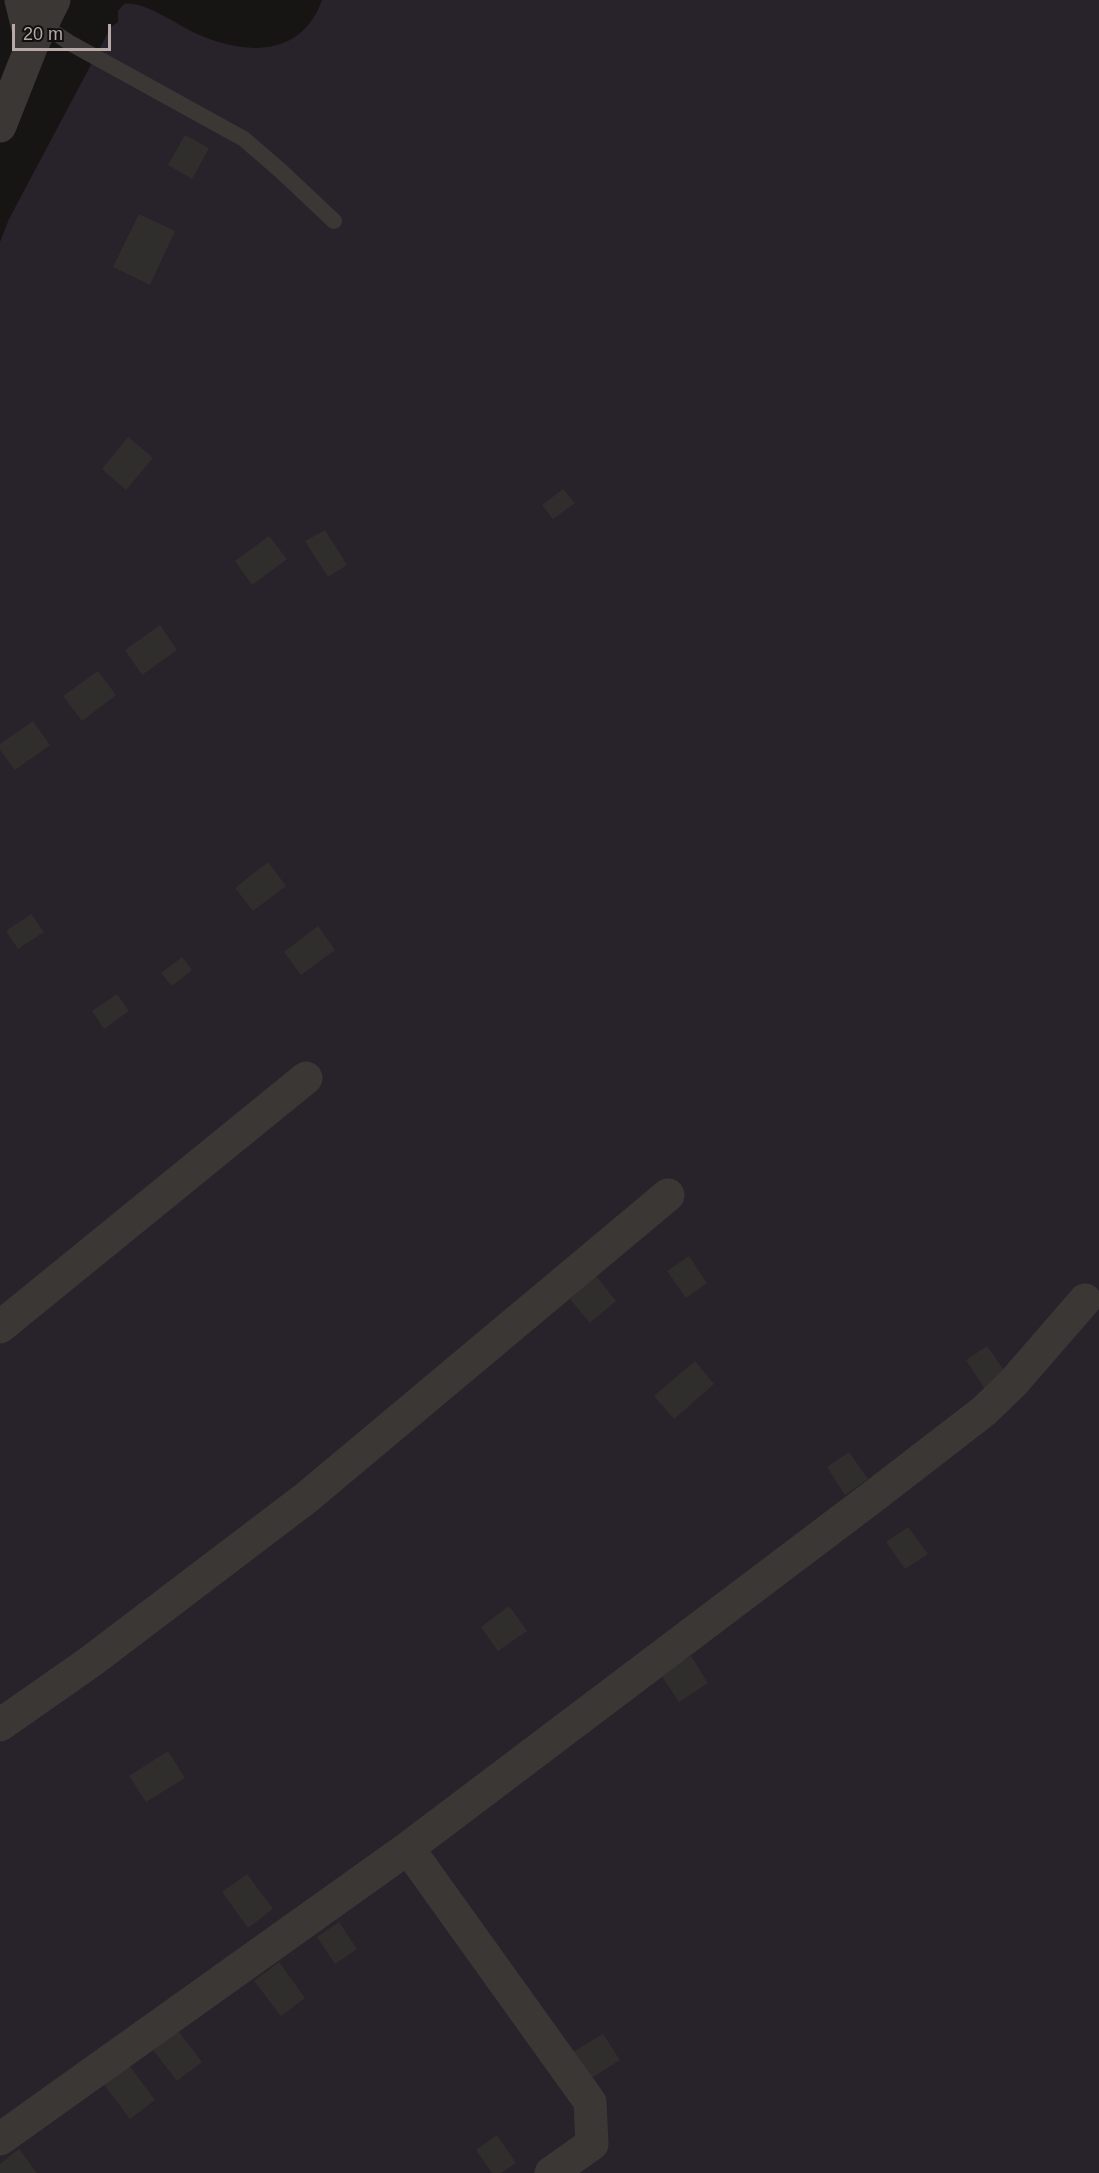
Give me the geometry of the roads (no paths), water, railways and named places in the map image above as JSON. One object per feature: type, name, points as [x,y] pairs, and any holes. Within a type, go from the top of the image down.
[{"type":"street","points":[[0,126],[43,23],[21,0]]},
{"type":"street","points":[[0,1327],[306,1078]]},
{"type":"street","points":[[0,1725],[90,1662],[306,1498],[668,1195]]},
{"type":"street","points":[[0,2139],[408,1848],[984,1411],[1013,1383],[1085,1300]]},
{"type":"street","points":[[408,1848],[590,2102],[592,2144],[551,2173]]},
{"type":"lane","points":[[43,23],[70,43],[244,139],[334,221]]}]
